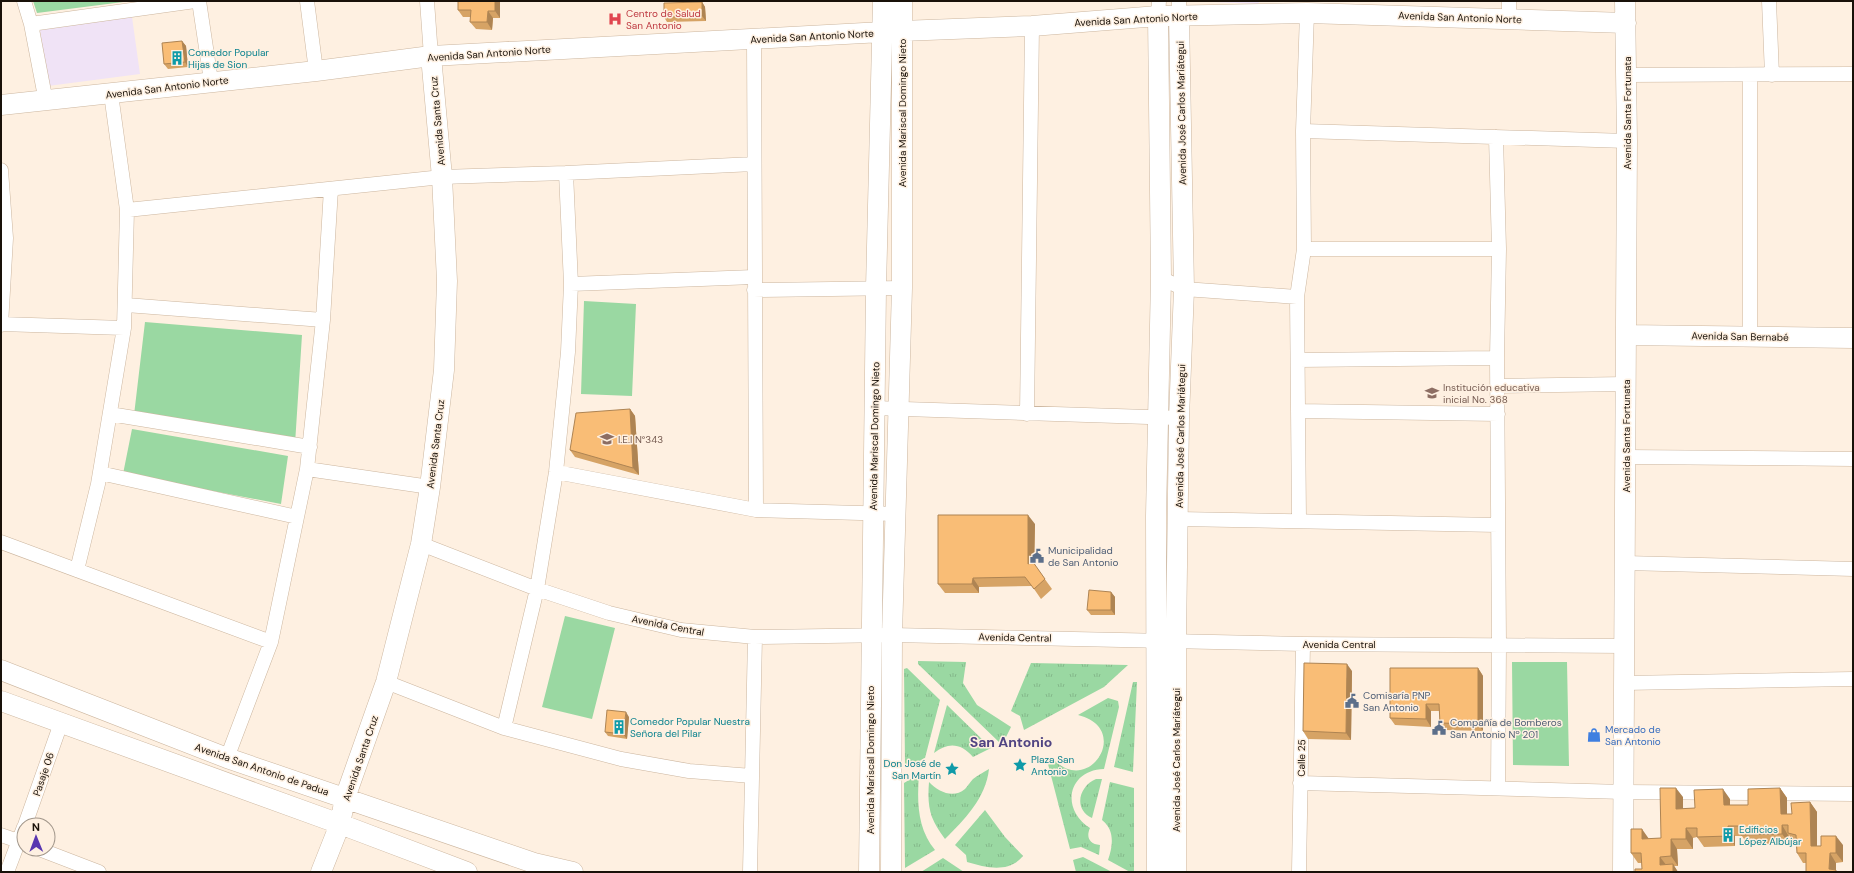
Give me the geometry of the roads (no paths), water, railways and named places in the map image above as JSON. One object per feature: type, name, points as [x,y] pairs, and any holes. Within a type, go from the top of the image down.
[{"type":"street","points":[[24,1],[31,24],[46,102]]},
{"type":"street","points":[[31,24],[195,1]]},
{"type":"street","points":[[199,1],[211,81]]},
{"type":"street","points":[[307,1],[316,71]]},
{"type":"street","name":"Avenida Santa Cruz","points":[[321,872],[340,824],[346,798],[386,682],[421,544],[430,487],[444,370],[447,281],[442,177],[427,1]]},
{"type":"street","name":"Avenida Mariscal Domingo Nieto","points":[[883,1],[892,31],[902,288],[892,635],[891,872]]},
{"type":"street","name":"Avenida Mariscal Domingo Nieto","points":[[869,872],[876,288],[892,31],[902,1]]},
{"type":"street","name":"Avenida Santa Fortunata","points":[[1623,872],[1627,141],[1625,1]]},
{"type":"street","points":[[1770,1],[1772,75]]},
{"type":"street","name":"Avenida San Antonio Norte","points":[[1,105],[46,102],[211,81],[316,71],[431,56],[892,31],[1032,26],[1158,9],[1307,13],[1509,10],[1626,23]]},
{"type":"street","name":"Avenida José Carlos Mariátegui","points":[[1158,9],[1160,278],[1157,416],[1176,872]]},
{"type":"street","name":"Avenida José Carlos Mariátegui","points":[[1157,872],[1166,640],[1179,519],[1179,418],[1184,289],[1179,9]]},
{"type":"street","points":[[1299,520],[1297,297],[1304,249],[1303,131],[1307,13]]},
{"type":"street","points":[[1027,414],[1032,26]]},
{"type":"street","points":[[754,38],[756,510]]},
{"type":"street","points":[[1627,75],[1853,74]]},
{"type":"street","points":[[1750,75],[1750,336]]},
{"type":"street","points":[[77,570],[100,473],[124,328],[126,305],[127,210],[111,94]]},
{"type":"street","points":[[1303,131],[1627,141]]},
{"type":"street","points":[[1496,137],[1499,249],[1497,358],[1499,645],[1498,787]]},
{"type":"street","points":[[127,210],[442,177],[566,174],[754,164]]},
{"type":"street","points":[[1,170],[3,238],[1,324],[124,328]]},
{"type":"street","points":[[504,728],[537,589],[556,472],[568,352],[570,284],[566,174]]},
{"type":"street","points":[[227,758],[271,642],[307,469],[323,320],[331,189]]},
{"type":"street","points":[[1304,249],[1499,249]]},
{"type":"street","points":[[1160,278],[1184,289],[1297,297]]},
{"type":"street","points":[[570,284],[754,284],[902,288]]},
{"type":"street","points":[[126,305],[323,320]]},
{"type":"street","name":"Avenida San Bernabé","points":[[1626,335],[1853,338]]},
{"type":"street","points":[[1298,360],[1497,358]]},
{"type":"street","points":[[1498,386],[1626,384]]},
{"type":"street","points":[[874,408],[1027,414],[1157,416],[1179,418]]},
{"type":"street","points":[[1298,411],[1498,414]]},
{"type":"street","points":[[110,414],[310,447]]},
{"type":"street","points":[[1626,457],[1853,459]]},
{"type":"street","points":[[874,459],[897,460]]},
{"type":"street","points":[[307,469],[430,487]]},
{"type":"street","points":[[556,472],[756,510],[896,514]]},
{"type":"street","points":[[100,473],[297,517]]},
{"type":"street","points":[[1179,519],[1299,520],[1498,525]]},
{"type":"street","points":[[1,542],[271,642]]},
{"type":"street","name":"Avenida Central","points":[[421,544],[537,589],[610,613],[682,630],[755,637],[892,635],[1303,644],[1624,646]]},
{"type":"street","points":[[1625,563],[1853,569]]},
{"type":"street","points":[[750,872],[755,637]]},
{"type":"street","name":"Calle 25","points":[[1298,872],[1303,644]]},
{"type":"street","name":"Avenida San Antonio de Padua","points":[[1,670],[227,758],[534,863],[573,872]]},
{"type":"street","points":[[1624,683],[1853,679]]},
{"type":"street","points":[[386,682],[504,728],[621,759],[689,771],[752,776]]},
{"type":"street","points":[[1,700],[467,872]]},
{"type":"street","name":"Pasaje 06","points":[[27,817],[61,723]]},
{"type":"street","points":[[1300,783],[1498,787],[1624,792],[1853,794]]},
{"type":"street","points":[[1,835],[16,840]]},
{"type":"street","name":"Pasaje 06","points":[[7,872],[16,854]]},
{"type":"street","points":[[56,855],[99,872]]},
{"type":"place","name":"Centro de Salud San Antonio","points":[[615,19]]},
{"type":"place","name":"Comedor Popular Hijas de Sion","points":[[177,58]]},
{"type":"place","name":"Institución educativa inicial No. 368","points":[[1432,393]]},
{"type":"place","name":"I.E.I N°343","points":[[607,439]]},
{"type":"place","name":"Municipalidad de San Antonio","points":[[1037,556]]},
{"type":"place","name":"Comisaría PNP San Antonio","points":[[1352,701]]},
{"type":"place","name":"Comedor Popular Nuestra Señora del Pilar","points":[[619,727]]},
{"type":"place","name":"Compañía de Bomberos San Antonio Nº 201","points":[[1439,728]]},
{"type":"place","name":"Mercado de San Antonio","points":[[1594,735]]},
{"type":"place","name":"Plaza San Antonio","points":[[1020,765]]},
{"type":"place","name":"Don José de San Martín","points":[[952,769]]},
{"type":"place","name":"Edificios López Albújar","points":[[1728,835]]},
{"type":"district","name":"San Antonio","points":[[1011,742]]}]
